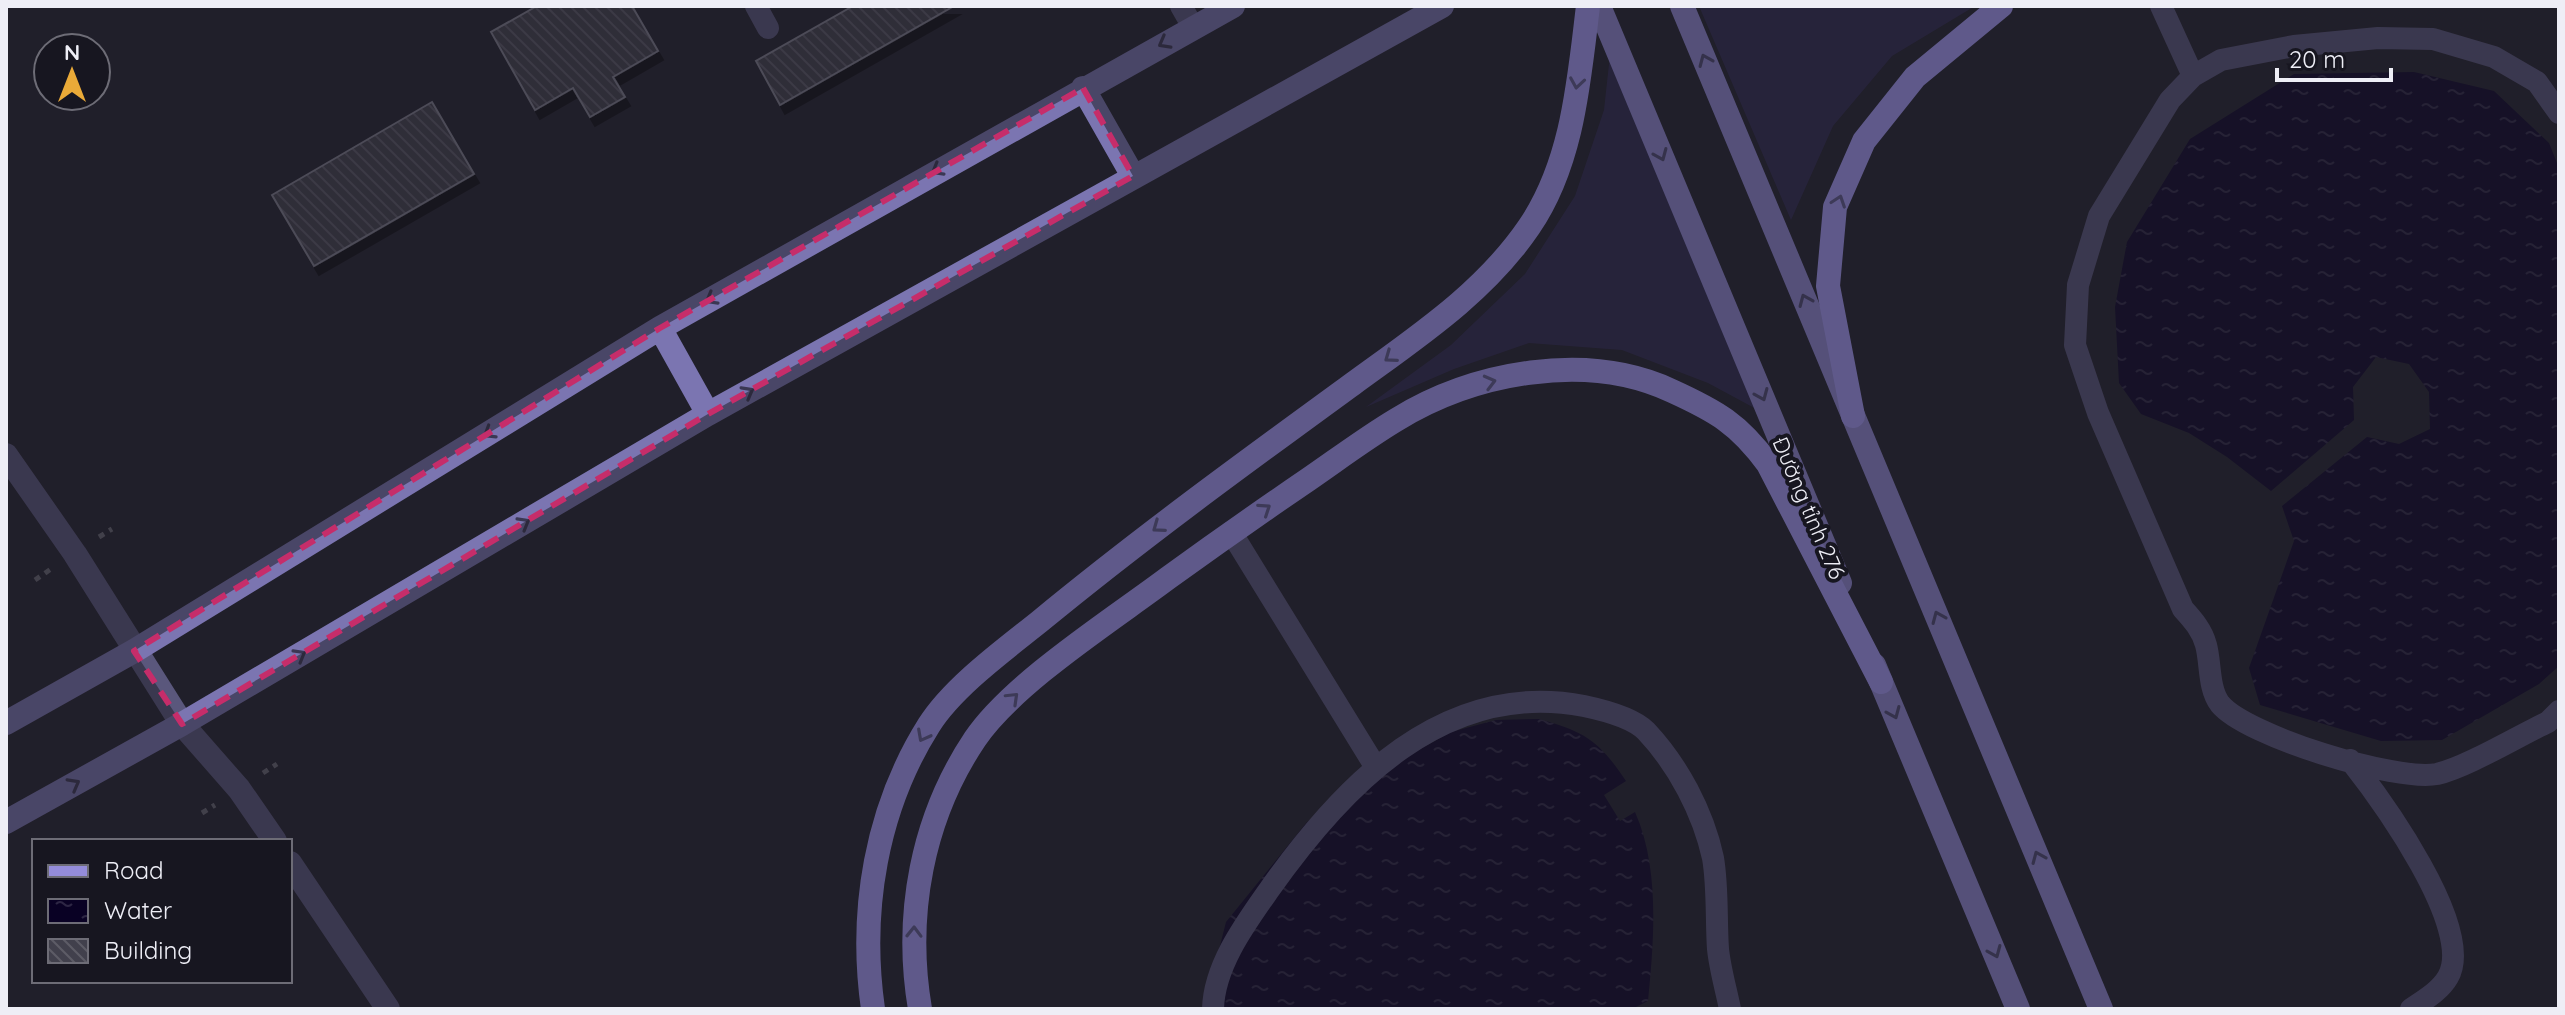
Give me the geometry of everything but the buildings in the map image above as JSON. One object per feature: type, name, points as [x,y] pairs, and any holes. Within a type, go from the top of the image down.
[{"type":"highway","points":[[873,1009],[868,948],[873,869],[887,817],[930,723],[945,704],[1009,646],[1121,554],[1425,332],[1487,278],[1530,226],[1558,168],[1572,115],[1588,6]]},
{"type":"highway","points":[[1853,416],[1828,286],[1835,207],[1864,141],[1915,77],[2001,6]]},
{"type":"highway","points":[[920,1009],[913,970],[919,877],[929,834],[947,790],[977,736],[1014,696],[1231,532],[1397,419],[1442,397],[1493,380],[1537,373],[1629,373],[1720,413],[1748,437],[1768,464],[1881,682]]},
{"type":"main road","name":"Đường tỉnh 276","points":[[1599,6],[2018,1009]]},
{"type":"main road","points":[[1682,6],[2100,1008]]},
{"type":"street","points":[[6,723],[134,651],[660,328],[1083,88],[1187,17],[1233,6]]},
{"type":"street","points":[[6,822],[182,724],[708,414],[1442,6]]},
{"type":"street","points":[[1083,88],[1133,176]]},
{"type":"street","points":[[660,328],[708,414]]},
{"type":"street","points":[[6,455],[75,554],[182,724],[239,789],[274,839]]},
{"type":"street","points":[[292,866],[388,1009]]},
{"type":"lane","points":[[756,6],[768,28]]},
{"type":"lane","points":[[2161,6],[2193,76]]},
{"type":"lane","points":[[2559,113],[2537,82],[2516,69],[2494,57],[2433,39],[2378,38],[2266,50],[2221,60],[2193,76],[2170,100],[2099,216],[2078,285],[2075,345],[2098,413],[2140,511],[2183,609],[2202,635],[2219,703],[2241,722],[2287,743],[2397,773],[2437,774],[2548,722],[2559,711]]},
{"type":"lane","points":[[1231,532],[1375,766]]},
{"type":"lane","points":[[1213,1009],[1224,963],[1252,915],[1311,831],[1375,766],[1415,739],[1495,705],[1553,700],[1605,710],[1644,729],[1688,786],[1713,858],[1719,953],[1730,1009]]},
{"type":"lane","points":[[2350,760],[2394,815],[2432,889],[2452,941],[2449,976],[2440,988],[2411,1009]]},
{"type":"highlighted area","points":[[1083,88],[1133,176],[708,414],[182,724],[134,651],[660,328]]},
{"type":"shaded area","points":[[1699,6],[1975,6],[1892,56],[1833,126],[1791,220]]},
{"type":"shaded area","points":[[1610,55],[1760,411],[1708,383],[1622,350],[1529,343],[1454,369],[1366,407],[1451,345],[1525,274],[1575,196],[1604,110]]},
{"type":"water","points":[[2414,72],[2494,91],[2549,143],[2559,168],[2559,666],[2539,684],[2442,740],[2381,741],[2260,705],[2249,668],[2294,541],[2282,506],[2367,437],[2399,444],[2430,429],[2429,392],[2409,364],[2376,357],[2353,387],[2354,420],[2271,491],[2189,433],[2141,414],[2119,383],[2115,307],[2127,242],[2190,139],[2294,74]]},
{"type":"water","points":[[1539,719],[1590,740],[1608,756],[1626,781],[1604,795],[1620,821],[1635,812],[1648,857],[1653,930],[1648,1001],[1632,1009],[1204,1009],[1226,922],[1307,822],[1386,768],[1451,732],[1496,720]]}]
